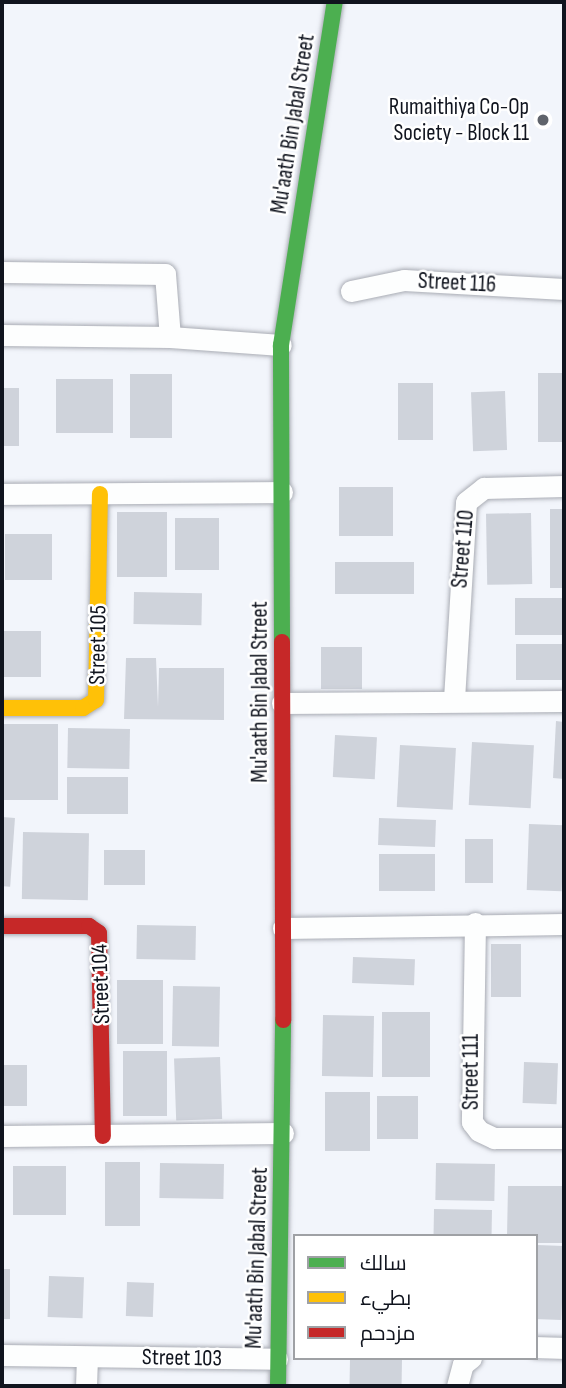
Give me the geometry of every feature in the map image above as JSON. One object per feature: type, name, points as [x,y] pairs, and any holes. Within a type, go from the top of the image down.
[{"type":"street","name":"Mu'aath Bin Jabal Street","points":[[278,1386],[283,1133],[281,345],[335,2]]},
{"type":"street","points":[[2,272],[165,274],[170,337]]},
{"type":"street","name":"Street 116","points":[[351,291],[404,280],[564,289]]},
{"type":"street","points":[[2,335],[170,337],[281,345]]},
{"type":"street","name":"Street 110","points":[[454,699],[466,502],[484,488],[564,486]]},
{"type":"street","points":[[2,494],[282,492]]},
{"type":"street","name":"Street 105","points":[[2,708],[83,708],[96,699],[100,494]]},
{"type":"street","points":[[282,703],[454,699],[564,702]]},
{"type":"street","points":[[283,928],[475,923],[564,924]]},
{"type":"street","name":"Street 111","points":[[475,923],[471,1122],[479,1131],[494,1138],[564,1138]]},
{"type":"street","name":"Street 104","points":[[2,926],[89,926],[99,933],[103,1136]]},
{"type":"street","points":[[2,1136],[283,1133]]},
{"type":"street","points":[[538,1347],[564,1348]]},
{"type":"street","name":"Street 103","points":[[2,1355],[277,1359]]},
{"type":"street","points":[[86,1386],[87,1357]]},
{"type":"street","points":[[457,1386],[463,1364],[468,1360]]},
{"type":"building","points":[[538,373],[564,373],[564,442],[538,442]]},
{"type":"building","points":[[130,374],[172,374],[172,438],[130,438]]},
{"type":"building","points":[[56,379],[113,379],[113,433],[56,433]]},
{"type":"building","points":[[398,383],[433,383],[433,440],[398,440]]},
{"type":"building","points":[[2,388],[19,388],[19,446],[2,446]]},
{"type":"building","points":[[505,391],[507,450],[473,451],[471,392]]},
{"type":"building","points":[[339,487],[393,487],[393,536],[339,536]]},
{"type":"building","points":[[550,509],[564,509],[564,588],[550,588]]},
{"type":"building","points":[[117,512],[167,512],[167,577],[117,577]]},
{"type":"building","points":[[531,513],[532,584],[487,585],[486,514]]},
{"type":"building","points":[[175,518],[219,518],[219,570],[175,570]]},
{"type":"building","points":[[5,534],[52,534],[52,580],[5,580]]},
{"type":"building","points":[[335,562],[414,562],[414,594],[335,594]]},
{"type":"building","points":[[134,592],[202,593],[201,625],[133,624]]},
{"type":"building","points":[[515,598],[564,598],[564,635],[515,635]]},
{"type":"building","points":[[2,631],[41,631],[41,677],[2,677]]},
{"type":"building","points":[[516,644],[564,644],[564,680],[516,680]]},
{"type":"building","points":[[321,647],[362,647],[362,689],[321,689]]},
{"type":"building","points":[[126,658],[156,658],[158,707],[159,668],[224,668],[224,720],[124,719]]},
{"type":"building","points":[[556,721],[564,722],[564,779],[553,778]]},
{"type":"building","points":[[2,724],[58,724],[58,800],[2,800]]},
{"type":"building","points":[[68,728],[130,729],[129,769],[67,768]]},
{"type":"building","points":[[335,735],[377,737],[375,779],[333,777]]},
{"type":"building","points":[[472,742],[534,745],[531,808],[469,805]]},
{"type":"building","points":[[400,745],[456,748],[453,810],[397,807]]},
{"type":"building","points":[[67,777],[128,777],[128,814],[67,814]]},
{"type":"building","points":[[2,817],[15,818],[10,887],[2,886]]},
{"type":"building","points":[[379,818],[436,820],[435,847],[378,845]]},
{"type":"building","points":[[529,824],[564,825],[562,891],[527,890]]},
{"type":"building","points":[[23,832],[89,833],[88,900],[22,899]]},
{"type":"building","points":[[465,839],[493,839],[493,883],[465,883]]},
{"type":"building","points":[[104,850],[145,850],[145,885],[104,885]]},
{"type":"building","points":[[379,854],[435,854],[435,891],[379,891]]},
{"type":"building","points":[[137,925],[196,926],[195,960],[136,959]]},
{"type":"building","points":[[491,944],[521,944],[521,997],[491,997]]},
{"type":"building","points":[[353,957],[415,959],[414,985],[352,983]]},
{"type":"building","points":[[117,980],[163,980],[163,1044],[117,1044]]},
{"type":"building","points":[[173,986],[220,987],[219,1047],[172,1046]]},
{"type":"building","points":[[382,1012],[430,1012],[430,1077],[382,1077]]},
{"type":"building","points":[[323,1015],[374,1016],[373,1077],[322,1076]]},
{"type":"building","points":[[123,1051],[167,1051],[167,1116],[123,1116]]},
{"type":"building","points":[[220,1057],[222,1119],[176,1121],[174,1059]]},
{"type":"building","points":[[524,1062],[558,1063],[557,1104],[523,1103]]},
{"type":"building","points":[[2,1065],[27,1065],[27,1106],[2,1106]]},
{"type":"building","points":[[325,1092],[370,1092],[370,1151],[325,1151]]},
{"type":"building","points":[[377,1096],[418,1096],[418,1139],[377,1139]]},
{"type":"building","points":[[105,1162],[140,1162],[140,1226],[105,1226]]},
{"type":"building","points":[[160,1163],[224,1164],[223,1199],[159,1198]]},
{"type":"building","points":[[436,1163],[495,1164],[494,1201],[435,1200]]},
{"type":"building","points":[[13,1166],[66,1166],[66,1215],[13,1215]]},
{"type":"building","points":[[508,1186],[564,1186],[564,1243],[538,1243],[538,1234],[507,1234]]},
{"type":"building","points":[[434,1209],[492,1210],[492,1234],[434,1234]]},
{"type":"building","points":[[538,1245],[564,1246],[561,1320],[538,1319]]},
{"type":"building","points":[[2,1269],[10,1269],[10,1319],[2,1319]]},
{"type":"building","points":[[49,1276],[84,1277],[83,1318],[48,1317]]},
{"type":"building","points":[[127,1282],[154,1283],[153,1317],[126,1316]]},
{"type":"building","points":[[350,1360],[402,1360],[402,1386],[350,1386]]},
{"type":"traffic: fast","points":[[282,642],[281,345],[335,2]]},
{"type":"traffic: fast","points":[[278,1386],[283,1020]]},
{"type":"traffic: slow","points":[[2,708],[83,708],[96,700],[100,494]]},
{"type":"traffic: jam","points":[[282,642],[283,1020]]},
{"type":"traffic: jam","points":[[2,926],[89,926],[99,933],[103,1136]]},
{"type":"place","name":"Rumaithiya Co-Op Society - Block 11","points":[[543,120]]}]
